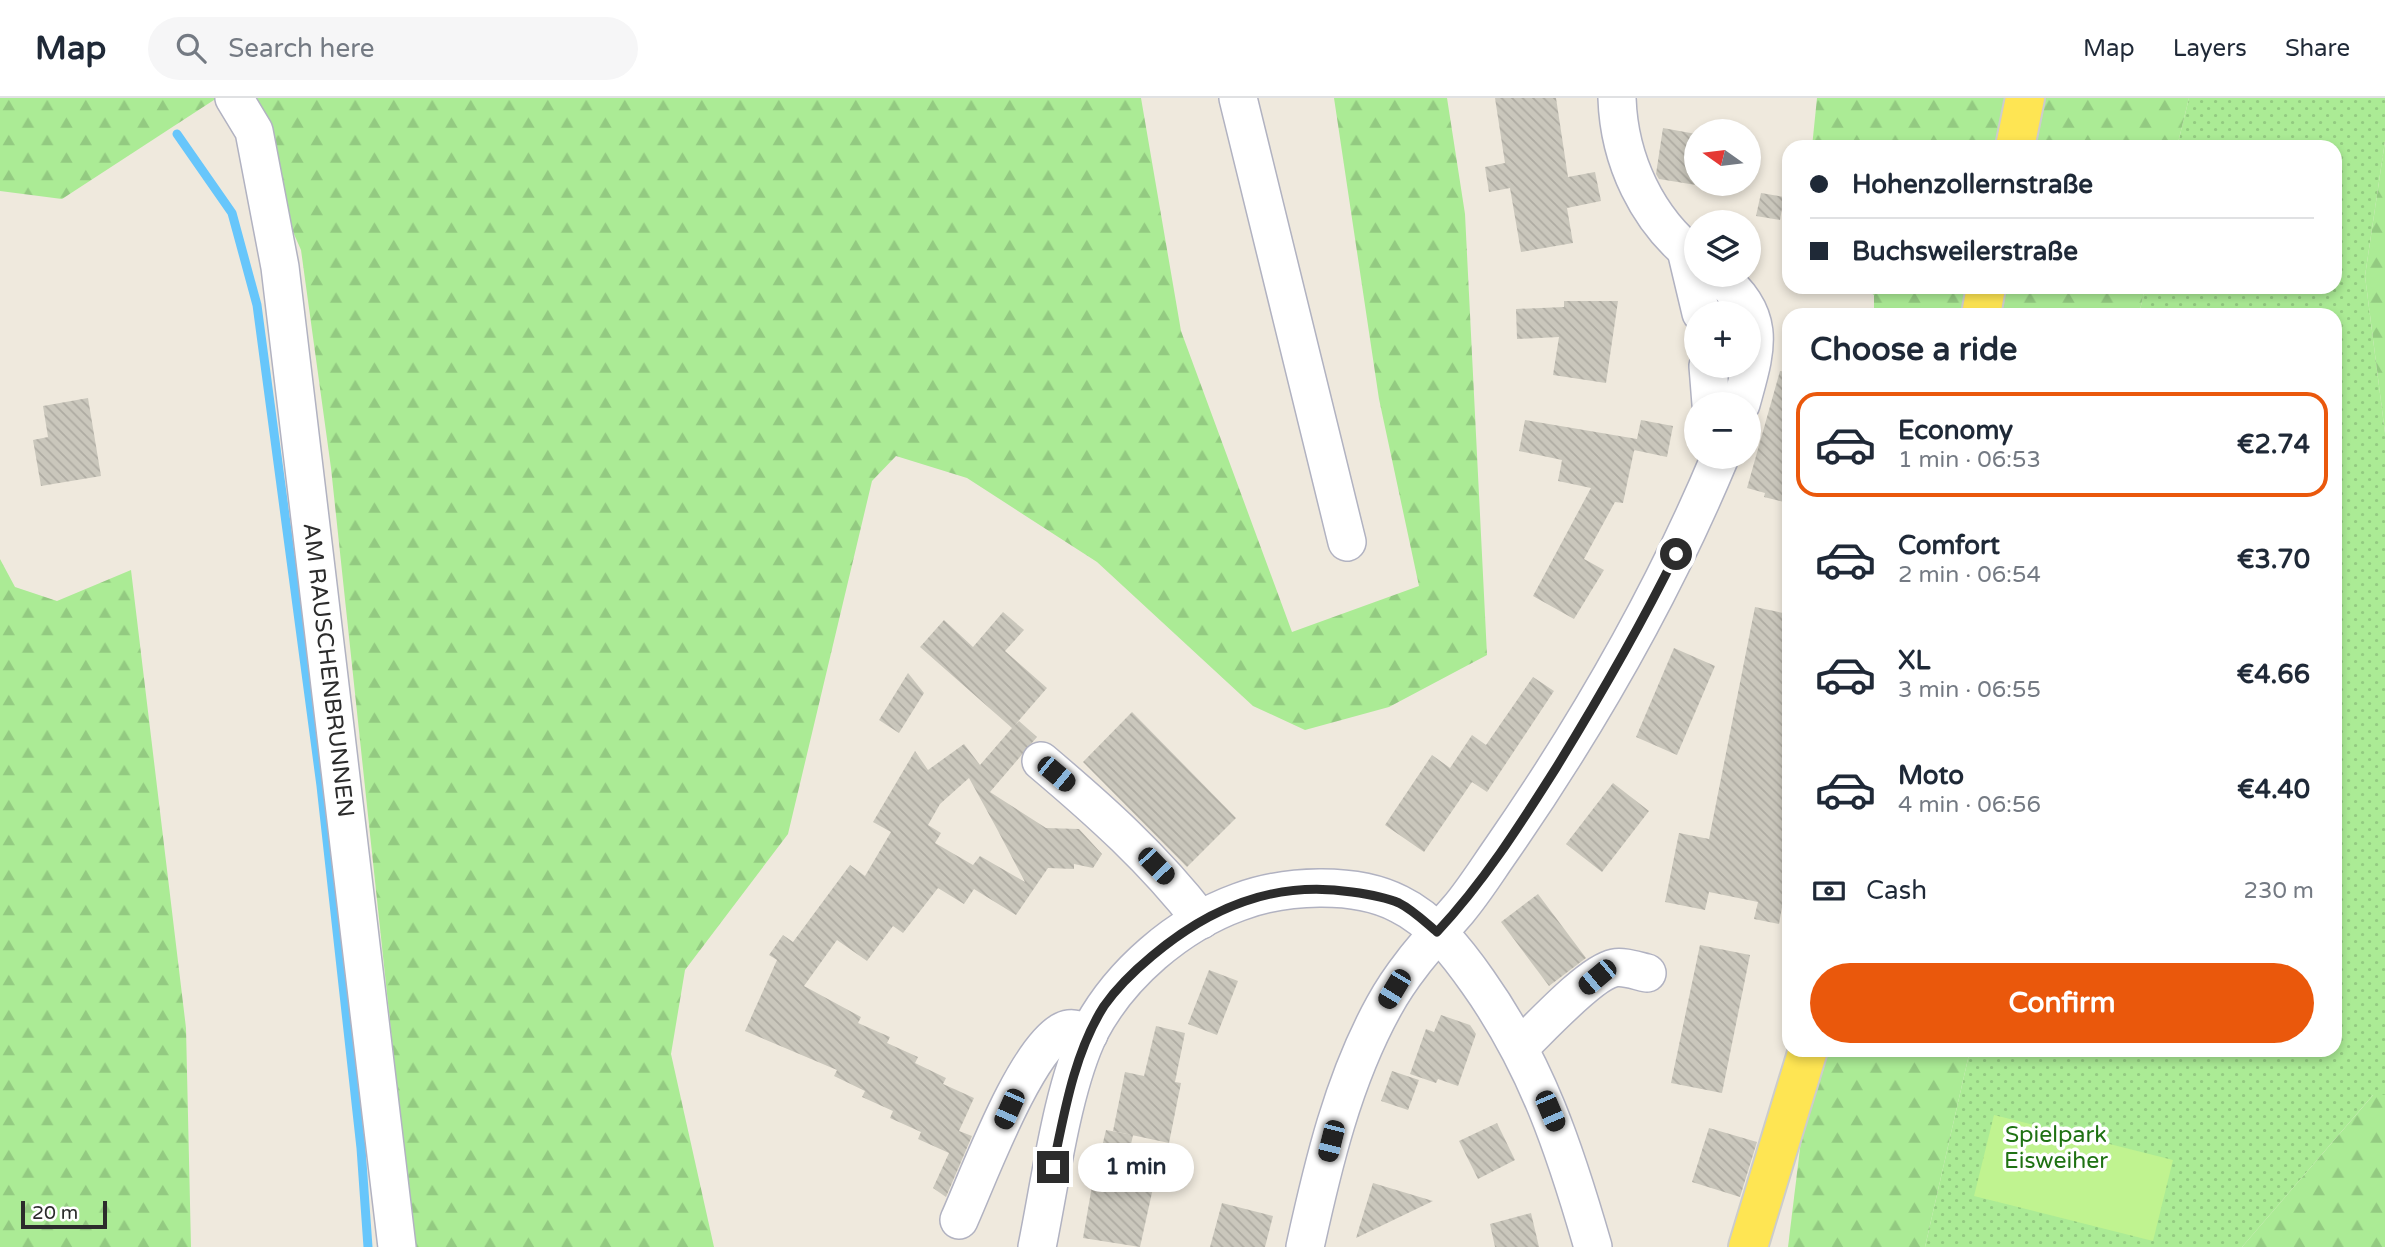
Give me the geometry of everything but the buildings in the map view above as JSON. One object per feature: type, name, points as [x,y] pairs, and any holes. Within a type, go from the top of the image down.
[{"type":"main road","points":[[2016,140],[2025,98]]},
{"type":"main road","points":[[1748,1247],[1806,1057]]},
{"type":"street","name":"AM RAUSCHENBRUNNEN","points":[[234,98],[254,131],[281,267],[397,1247]]},
{"type":"street","points":[[1238,98],[1347,542]]},
{"type":"street","points":[[1617,98],[1622,143],[1630,168],[1666,232],[1684,248]]},
{"type":"street","points":[[1728,287],[1743,303],[1754,322],[1754,355],[1744,392]]},
{"type":"street","points":[[1306,1247],[1331,1141],[1357,1062],[1404,972],[1476,887],[1589,715],[1646,616],[1713,469]]},
{"type":"street","points":[[1041,761],[1126,835],[1171,882],[1201,920]]},
{"type":"street","points":[[1037,1247],[1061,1129],[1089,1034],[1104,1006],[1125,980],[1167,943],[1201,920],[1258,894],[1317,888],[1371,895],[1398,903],[1437,932],[1463,961],[1520,1047],[1557,1129],[1593,1247]]},
{"type":"street","points":[[1520,1047],[1570,1000],[1606,971],[1616,967],[1647,973]]},
{"type":"street","points":[[959,1220],[1009,1109],[1047,1043],[1074,1028],[1089,1034]]},
{"type":"green space","points":[[0,98],[217,98],[62,199],[0,191]]},
{"type":"green space","points":[[242,98],[1141,98],[1181,331],[1292,632],[1419,586],[1379,399],[1334,98],[1447,98],[1465,214],[1487,655],[1389,707],[1305,730],[1253,706],[1097,562],[967,478],[896,456],[872,481],[788,834],[685,970],[671,1054],[714,1247],[414,1247],[331,468],[301,250],[272,184]]},
{"type":"green space","points":[[1817,98],[2189,98],[2179,140],[1813,140]]},
{"type":"green space","name":"Spielpark Eisweiher","points":[[2189,98],[2385,98],[2385,141],[2365,276],[2385,433],[2385,1095],[2373,1095],[2242,1247],[1925,1247],[1968,1057],[2342,1057],[2342,308],[2140,308],[2144,294],[2342,294],[2342,140],[2179,140]]},
{"type":"green space","points":[[2385,141],[2385,433],[2365,276]]},
{"type":"green space","points":[[2144,294],[2140,308],[1874,308],[1874,295]]},
{"type":"green space","points":[[0,559],[15,587],[57,601],[131,570],[186,1028],[191,1247],[0,1247]]},
{"type":"green space","points":[[1811,1057],[1968,1057],[1925,1247],[1788,1247]]},
{"type":"green space","points":[[2374,1094],[2385,1095],[2385,1247],[2242,1247]]},
{"type":"green space","points":[[1994,1115],[2173,1160],[2153,1241],[1974,1196]]},
{"type":"waterway","points":[[177,134],[232,213],[257,305],[321,786],[361,1148],[368,1247]]},
{"type":"route","points":[[1053,1167],[1076,1070],[1089,1034],[1104,1006],[1125,980],[1167,943],[1201,920],[1258,894],[1317,888],[1371,895],[1398,903],[1437,932],[1476,887],[1532,806],[1646,616],[1676,554]]}]
